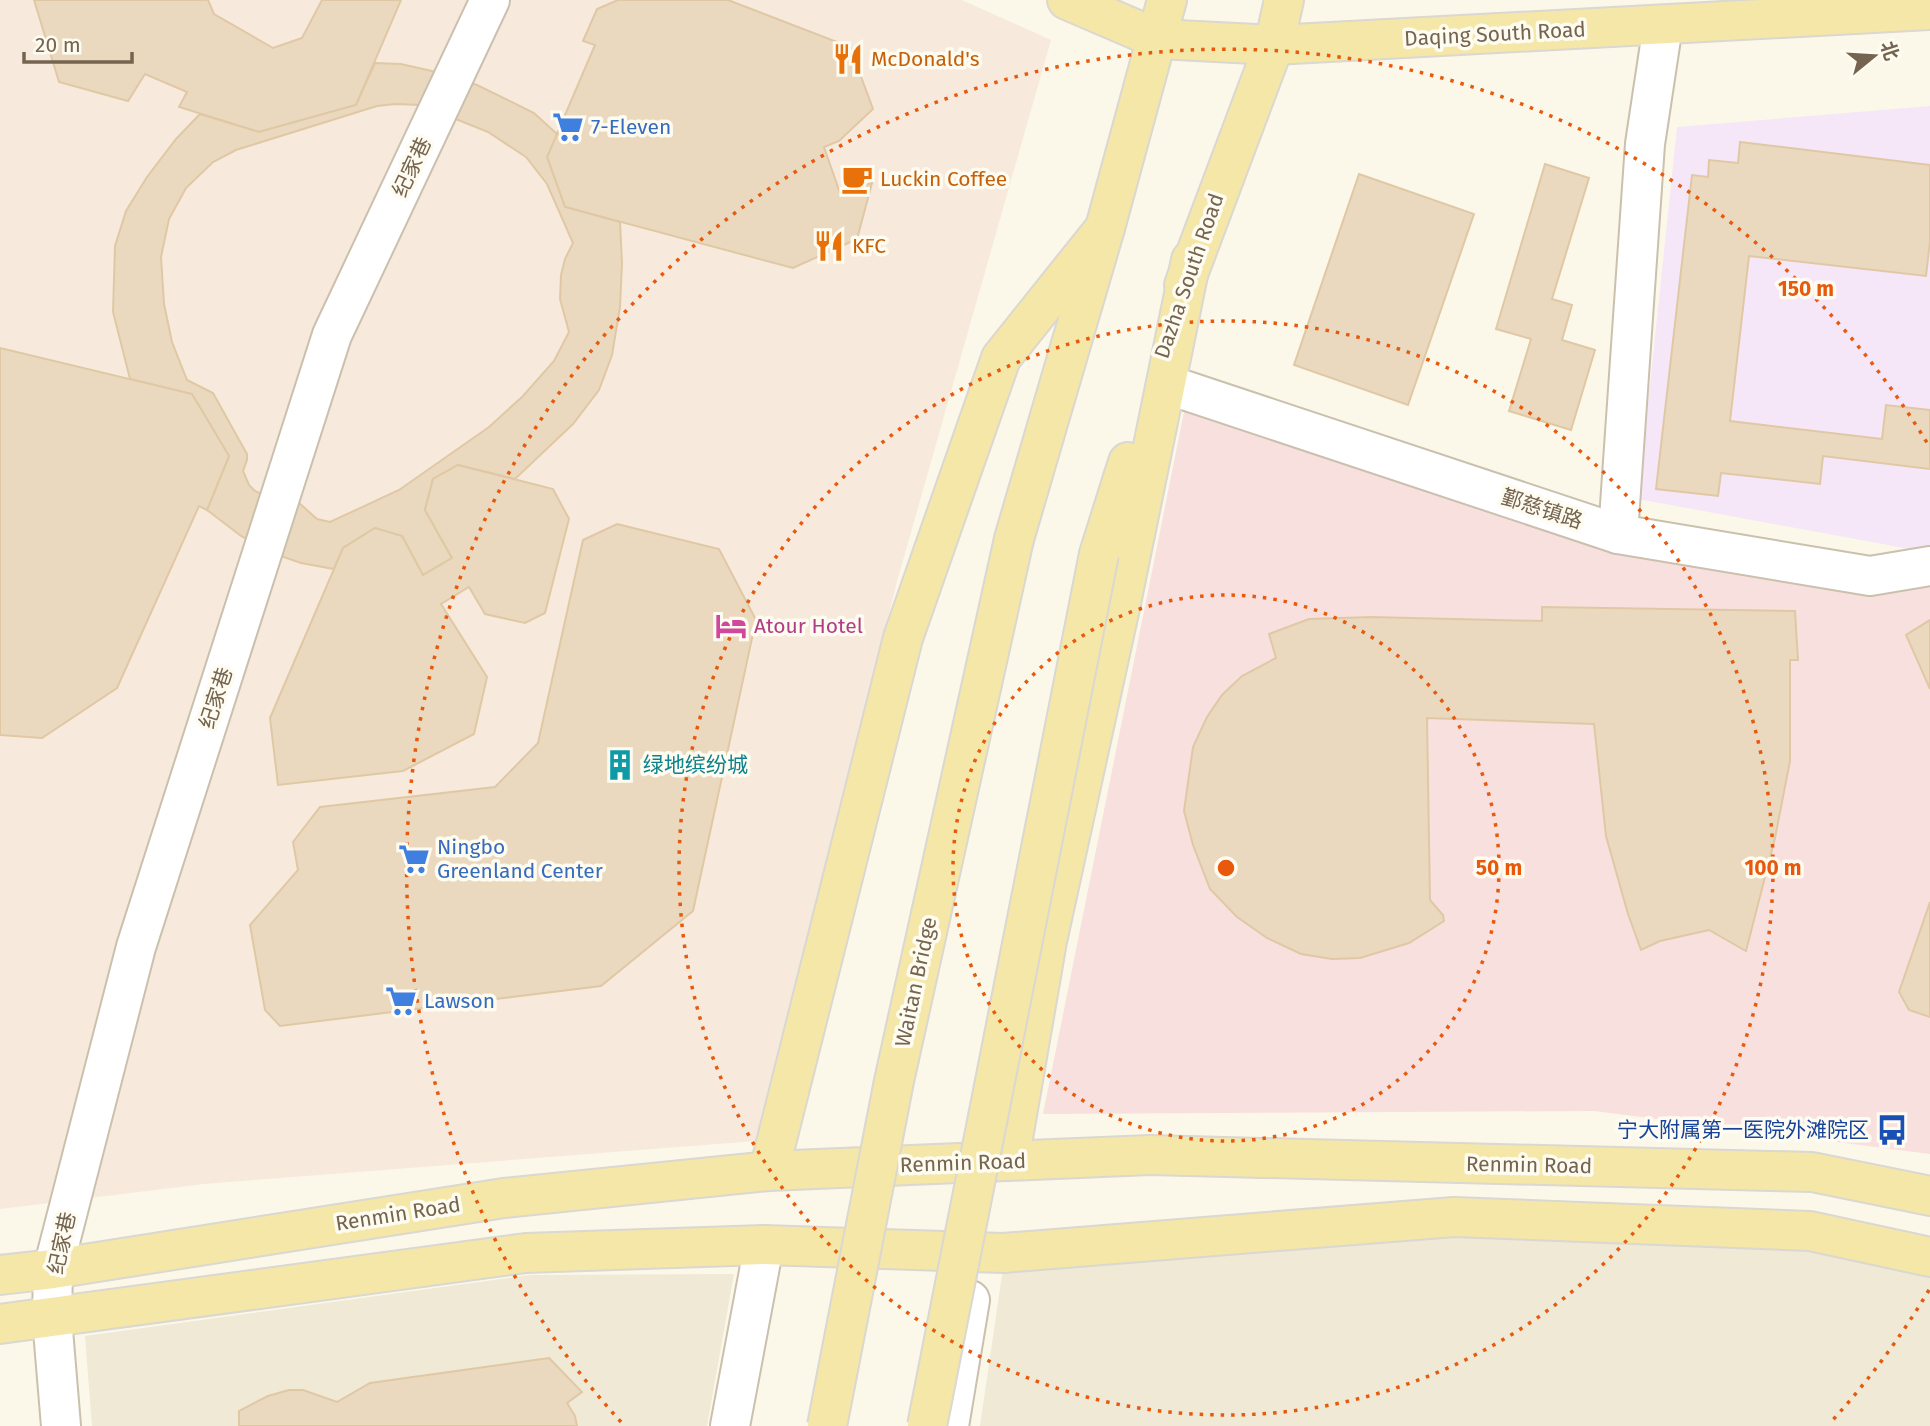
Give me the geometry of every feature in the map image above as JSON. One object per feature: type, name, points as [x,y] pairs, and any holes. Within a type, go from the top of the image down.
[{"type":"main road","name":"Daqing South Road","points":[[1067,0],[1158,39],[1274,44],[1930,10]]},
{"type":"main road","points":[[769,1171],[903,638],[1001,358],[1105,228],[1167,0]]},
{"type":"main road","name":"Dazha South Road","points":[[927,1426],[1099,554],[1191,260],[1274,44],[1284,0]]},
{"type":"main road","name":"Waitan Bridge","points":[[827,1426],[894,1081],[1014,539],[1105,228]]},
{"type":"main road","points":[[1009,1161],[1047,941],[1121,603],[1191,260]]},
{"type":"main road","name":"Renmin Road","points":[[0,1275],[504,1198],[769,1171],[1150,1155],[1812,1172],[1930,1196]]},
{"type":"main road","points":[[0,1324],[526,1252],[764,1245],[1003,1253],[1454,1217],[1810,1230],[1930,1257]]},
{"type":"street","name":"纪家巷","points":[[61,1426],[52,1318],[53,1269],[136,947],[332,335],[490,0]]},
{"type":"street","points":[[1618,534],[1645,144],[1663,25]]},
{"type":"street","name":"鄞慈镇路","points":[[1166,384],[1618,534],[1870,576],[1930,566]]},
{"type":"street","points":[[730,1426],[764,1245]]},
{"type":"street","points":[[949,1426],[978,1252]]},
{"type":"shaded area","name":"Ningbo Greenland Center","points":[[0,0],[962,0],[1051,40],[898,578],[756,1141],[204,1184],[0,1209]]},
{"type":"shaded area","points":[[1930,106],[1930,547],[1915,550],[1638,499],[1677,127]]},
{"type":"shaded area","points":[[1186,402],[1622,549],[1930,578],[1930,1154],[1594,1111],[1043,1114]]},
{"type":"shaded area","points":[[1469,1232],[1809,1244],[1930,1277],[1930,1426],[980,1426],[1003,1268]]},
{"type":"shaded area","points":[[734,1274],[707,1426],[92,1426],[85,1336],[530,1275]]},
{"type":"building","points":[[34,0],[208,0],[214,14],[273,48],[302,38],[322,0],[401,0],[356,105],[259,132],[179,107],[187,92],[145,74],[128,101],[59,82]]},
{"type":"building","points":[[618,0],[728,0],[850,47],[873,109],[839,141],[824,147],[840,193],[872,183],[857,239],[793,268],[565,207],[547,157],[595,45],[583,41],[597,9]]},
{"type":"building","points":[[375,63],[401,64],[477,85],[534,113],[557,134],[547,157],[565,207],[620,222],[620,307],[612,355],[599,390],[573,424],[515,479],[458,465],[433,479],[425,510],[452,558],[423,575],[402,536],[375,528],[343,548],[334,569],[301,563],[278,555],[241,536],[207,510],[229,456],[192,394],[130,379],[113,312],[115,246],[126,211],[147,177],[176,139],[200,114],[259,132],[356,105]],"holes":[[[421,105],[488,132],[526,157],[547,184],[573,243],[561,275],[560,299],[569,332],[554,361],[523,396],[489,427],[399,490],[330,522],[317,519],[298,502],[264,495],[249,485],[243,471],[247,454],[213,393],[187,380],[172,342],[164,304],[161,257],[169,219],[186,188],[213,162],[236,150],[377,106]]]},
{"type":"building","points":[[1740,142],[1930,165],[1930,241],[1926,276],[1749,256],[1730,421],[1882,439],[1886,405],[1930,410],[1930,469],[1823,456],[1820,484],[1721,473],[1718,496],[1656,489],[1692,175],[1708,177],[1709,160],[1738,163]]},
{"type":"building","points":[[1545,164],[1589,178],[1552,299],[1572,305],[1562,340],[1595,350],[1571,430],[1509,411],[1531,339],[1496,329]]},
{"type":"building","points":[[1359,174],[1474,214],[1408,405],[1294,365]]},
{"type":"building","points":[[0,348],[192,394],[229,456],[207,510],[199,506],[117,688],[42,738],[0,735]]},
{"type":"building","points":[[458,465],[553,489],[569,519],[545,613],[525,623],[485,614],[469,587],[441,604],[487,677],[474,734],[403,771],[278,785],[270,718],[343,548],[375,528],[402,536],[423,575],[452,558],[425,510],[433,479]]},
{"type":"building","name":"绿地缤纷城","points":[[617,524],[719,549],[756,620],[693,911],[601,986],[280,1026],[265,1010],[250,925],[298,870],[293,842],[320,807],[495,787],[538,743],[583,540]]},
{"type":"building","points":[[1542,607],[1795,611],[1798,660],[1790,660],[1790,761],[1775,838],[1746,951],[1709,930],[1660,941],[1641,950],[1606,836],[1594,724],[1427,718],[1430,900],[1443,915],[1444,921],[1409,943],[1360,958],[1332,959],[1301,954],[1267,938],[1237,917],[1210,889],[1193,845],[1184,811],[1193,747],[1207,717],[1222,695],[1242,676],[1276,658],[1269,634],[1309,619],[1371,617],[1542,621]]},
{"type":"building","points":[[1930,620],[1930,689],[1906,635]]},
{"type":"building","points":[[1930,902],[1930,1017],[1909,1010],[1899,992]]},
{"type":"building","points":[[549,1358],[582,1392],[567,1403],[575,1416],[577,1426],[239,1426],[239,1411],[268,1396],[289,1390],[303,1390],[337,1402],[370,1383]]},
{"type":"place","name":"McDonald's","points":[[848,59]]},
{"type":"place","name":"7-Eleven","points":[[568,127]]},
{"type":"place","name":"Luckin Coffee","points":[[857,179]]},
{"type":"place","name":"KFC","points":[[829,246]]},
{"type":"place","name":"Atour Hotel","points":[[731,626]]},
{"type":"place","name":"绿地缤纷城","points":[[620,765]]},
{"type":"place","name":"Ningbo Greenland Center","points":[[414,859]]},
{"type":"place","name":"Lawson","points":[[401,1001]]},
{"type":"place","name":"宁大附属第一医院外滩院区","points":[[1892,1130]]}]
